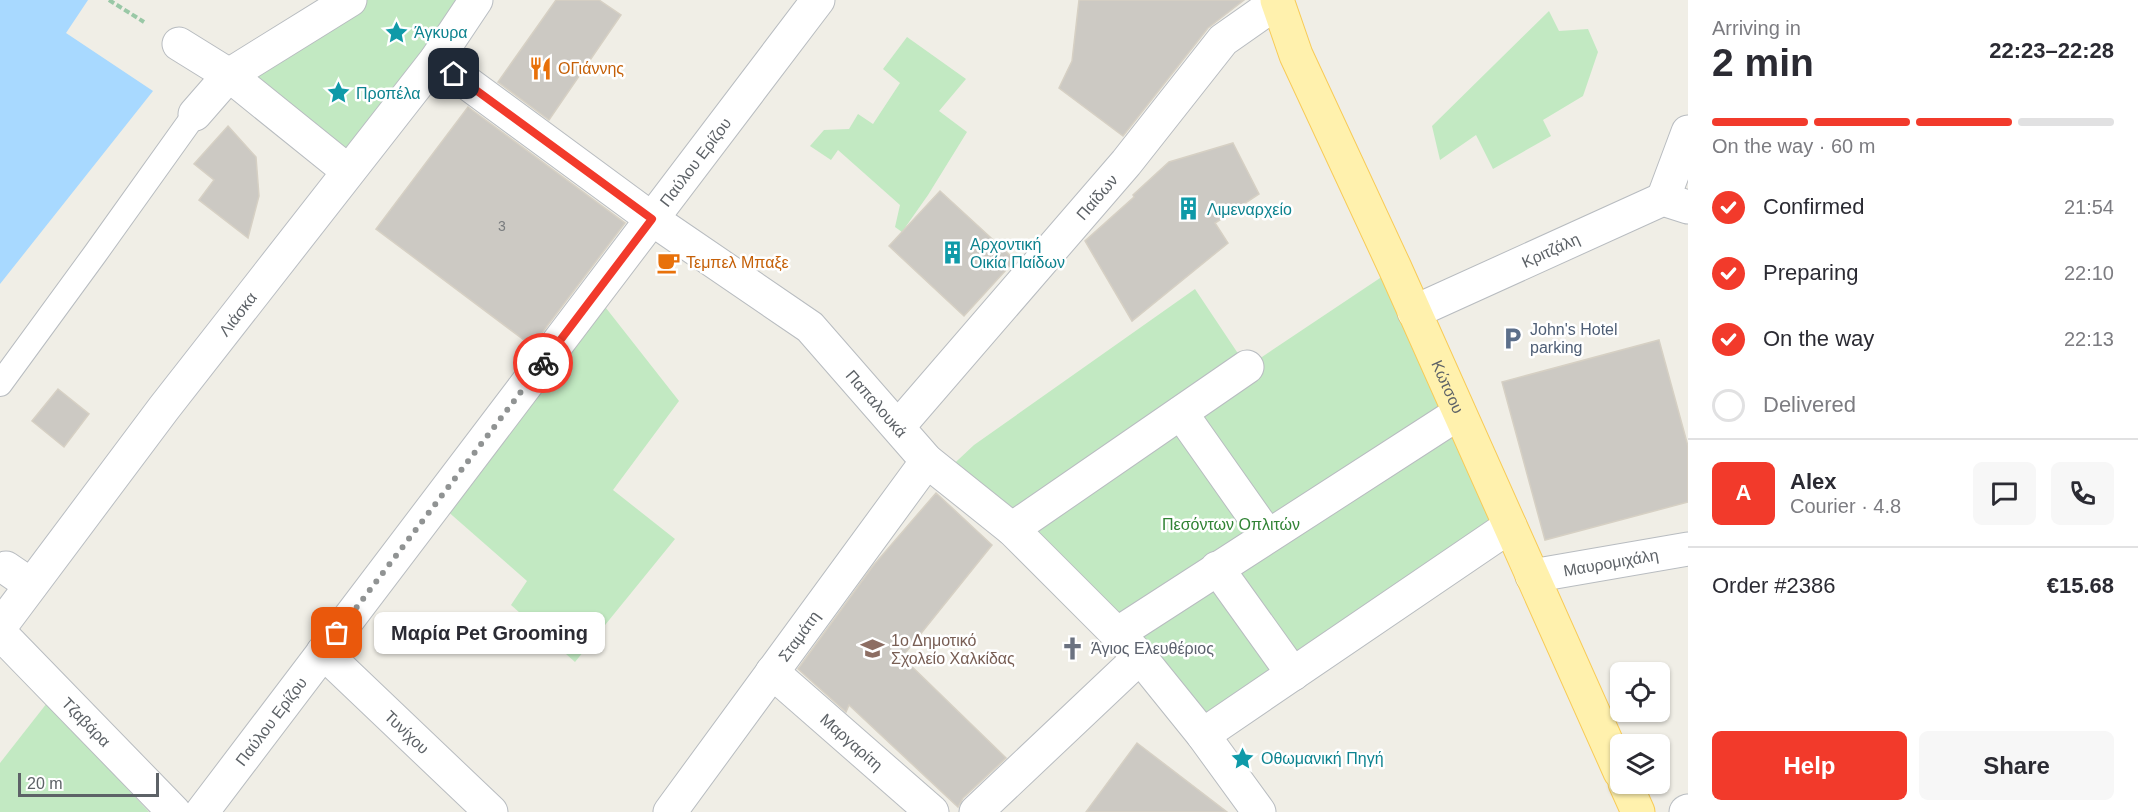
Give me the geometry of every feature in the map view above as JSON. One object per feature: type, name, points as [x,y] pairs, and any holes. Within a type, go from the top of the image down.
[{"type":"main road","name":"Κώτσου","points":[[1277,1],[1296,55],[1610,750]]},
{"type":"main road","points":[[1630,794],[1638,812]]},
{"type":"street","points":[[195,114],[229,75],[350,0]]},
{"type":"street","name":"Λιάσκα","points":[[0,627],[12,572],[164,408],[436,60],[476,0]]},
{"type":"street","name":"Παύλου Ερίζου","points":[[202,812],[818,0]]},
{"type":"street","name":"Παίδων","points":[[898,428],[1126,163],[1223,40],[1277,1]]},
{"type":"street","points":[[179,44],[229,75],[348,171]]},
{"type":"street","name":"Παπαλουκά","points":[[436,60],[652,219],[810,327],[927,461],[1012,528],[1140,657],[1203,735],[1254,810]]},
{"type":"street","points":[[1676,203],[1688,132]]},
{"type":"street","name":"Κριτζάλη","points":[[1414,312],[1676,203]]},
{"type":"street","points":[[1012,528],[1247,367]]},
{"type":"street","points":[[1180,413],[1267,536]]},
{"type":"street","points":[[1117,634],[1459,413]]},
{"type":"street","name":"Σταμάτη","points":[[670,812],[927,461]]},
{"type":"street","points":[[1203,735],[1510,526]]},
{"type":"street","name":"Μαυρομιχάλη","points":[[1532,576],[1688,549]]},
{"type":"street","points":[[1217,568],[1293,674]]},
{"type":"street","name":"Τζαβάρα","points":[[0,633],[174,812]]},
{"type":"street","name":"Τυνίχου","points":[[323,652],[491,812]]},
{"type":"street","points":[[976,812],[1140,657]]},
{"type":"street","name":"Μαργαρίτη","points":[[772,672],[932,812]]},
{"type":"lane","points":[[0,384],[195,114]]},
{"type":"green space","points":[[350,0],[476,0],[348,171],[229,75]]},
{"type":"green space","points":[[1549,11],[1559,31],[1588,29],[1598,52],[1583,96],[1543,120],[1551,136],[1493,169],[1476,135],[1440,160],[1432,126]]},
{"type":"green space","points":[[907,37],[966,79],[939,111],[967,132],[902,232],[895,227],[900,205],[838,150],[831,160],[810,146],[824,130],[849,129],[858,114],[873,124],[900,83],[883,69]]},
{"type":"green space","name":"Πεσόντων Οπλιτών","points":[[1395,268],[1510,526],[1203,735],[943,474],[974,445],[1195,289],[1247,367]]},
{"type":"green space","points":[[595,294],[679,401],[613,490],[675,539],[575,662],[511,605],[527,581],[437,502]]},
{"type":"green space","points":[[47,703],[149,812],[0,812],[0,763]]},
{"type":"water","points":[[0,0],[88,0],[66,33],[153,91],[0,284]]},
{"type":"building","points":[[556,0],[599,0],[621,15],[549,120],[498,82]]},
{"type":"building","points":[[1079,0],[1244,0],[1208,28],[1123,136],[1059,88],[1072,61]]},
{"type":"building","points":[[468,107],[625,223],[532,346],[376,229]]},
{"type":"building","points":[[228,126],[256,157],[259,196],[248,238],[199,200],[214,180],[194,164]]},
{"type":"building","points":[[1233,143],[1259,194],[1215,223],[1228,243],[1132,321],[1085,241],[1169,162]]},
{"type":"building","name":"Αρχοντική Οικία Παίδων","points":[[940,191],[1015,260],[964,316],[889,246]]},
{"type":"building","points":[[1659,340],[1688,446],[1688,502],[1545,540],[1502,382]]},
{"type":"building","points":[[58,389],[89,414],[64,447],[32,421]]},
{"type":"building","points":[[936,493],[992,545],[902,657],[1006,758],[963,798],[958,807],[849,705],[846,712],[798,669],[873,566]]},
{"type":"building","points":[[1137,743],[1227,812],[1086,812]]},
{"type":"way so far","points":[[337,633],[543,363]]},
{"type":"place","name":"Άγκυρα","points":[[396,32]]},
{"type":"place","name":"ΟΓιάννης","points":[[540,68]]},
{"type":"place","name":"Προπέλα","points":[[338,93]]},
{"type":"place","name":"Λιμεναρχείο","points":[[1189,209]]},
{"type":"place","name":"Αρχοντική Οικία Παίδων","points":[[952,253]]},
{"type":"place","name":"Τεμπελ Μπαξε","points":[[668,262]]},
{"type":"place","name":"John's Hotel parking","points":[[1512,338]]},
{"type":"place","name":"Μαρία Pet Grooming","points":[[337,633]]},
{"type":"place","name":"Άγιος Ελευθέριος","points":[[1073,648]]},
{"type":"place","name":"1ο Δημοτικό Σχολείο Χαλκίδας","points":[[873,649]]},
{"type":"place","name":"Οθωμανική Πηγή","points":[[1243,758]]},
{"type":"route","points":[[454,74],[652,219],[543,363]]}]
